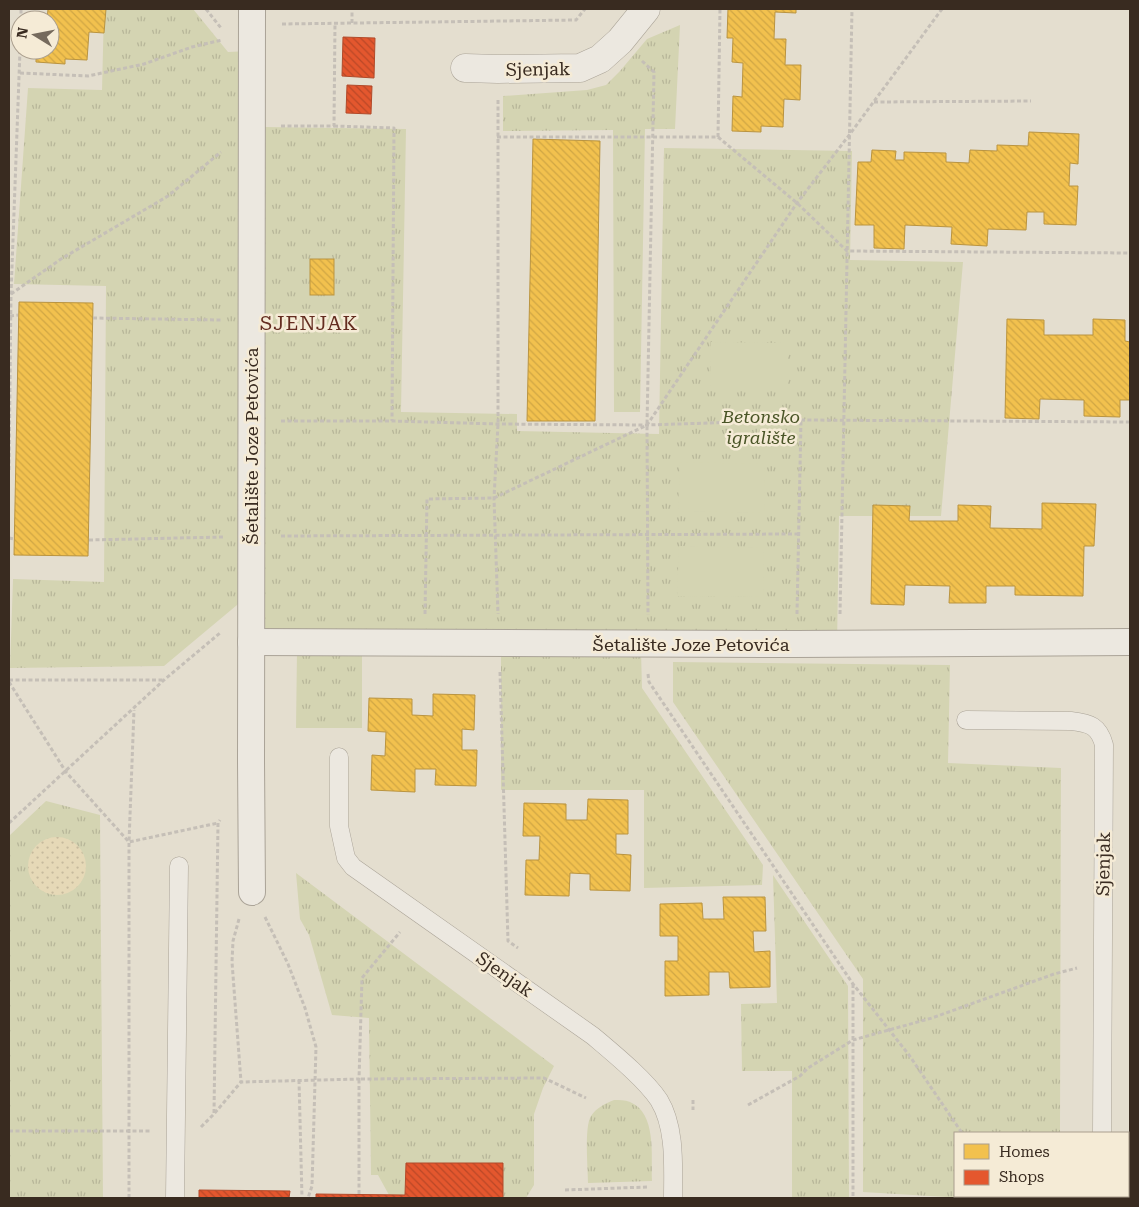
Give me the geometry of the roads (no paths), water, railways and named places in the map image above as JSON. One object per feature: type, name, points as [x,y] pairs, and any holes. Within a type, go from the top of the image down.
[{"type":"street","name":"Sjenjak","points":[[465,68],[498,70],[580,68],[600,59],[620,41],[646,9]]},
{"type":"street","name":"Šetalište Joze Petovića","points":[[252,16],[252,892]]},
{"type":"street","name":"Šetalište Joze Petovića","points":[[251,642],[648,644],[1130,642]]},
{"type":"lane","name":"Sjenjak","points":[[966,720],[1071,721],[1084,723],[1096,728],[1102,735],[1104,745],[1102,1132]]},
{"type":"lane","name":"Sjenjak","points":[[339,757],[340,826],[346,858],[354,867],[416,912],[593,1036],[650,1089],[659,1100],[666,1117],[671,1139],[673,1192]]},
{"type":"lane","points":[[175,1198],[179,866]]},
{"type":"district","name":"SJENJAK","points":[[309,323]]},
{"type":"park label","name":"Betonsko igralište","points":[[761,426]]}]
